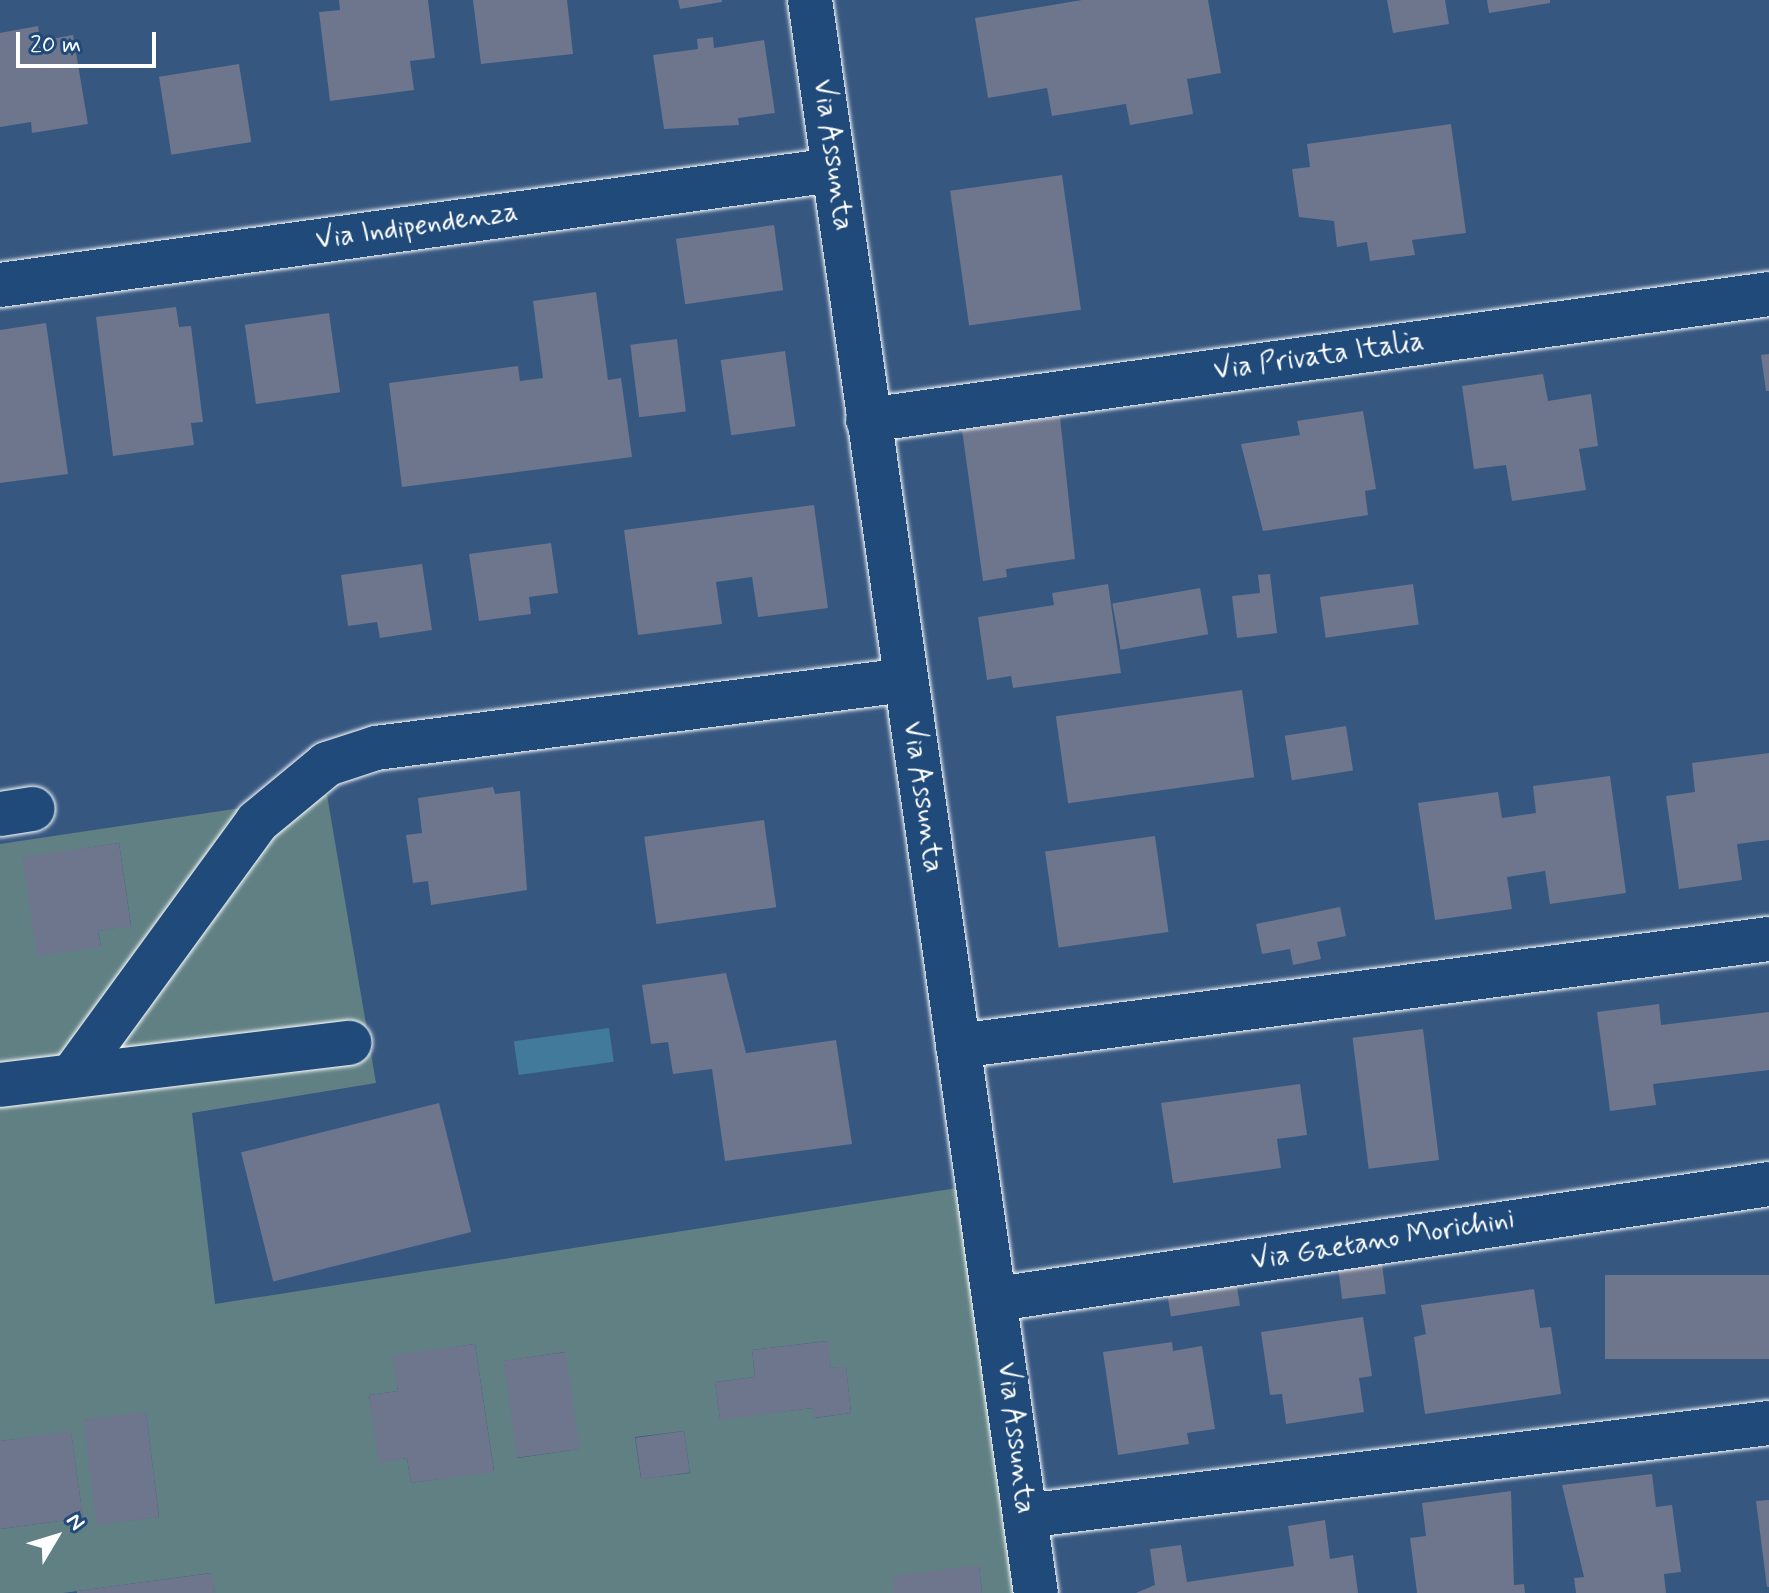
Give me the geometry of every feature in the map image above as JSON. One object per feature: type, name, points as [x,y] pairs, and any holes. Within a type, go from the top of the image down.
[{"type":"street","name":"Via Assunta","points":[[810,0],[905,680],[997,1299],[1036,1593]]},
{"type":"street","name":"Via Indipendenza","points":[[0,285],[833,170]]},
{"type":"street","name":"Via Privata Italia","points":[[868,420],[1769,294]]},
{"type":"street","points":[[72,1076],[263,815],[327,764],[376,748],[905,680]]},
{"type":"street","points":[[958,1046],[1769,939]]},
{"type":"street","points":[[0,1085],[349,1043]]},
{"type":"street","name":"Via Gaetano Morichini","points":[[997,1299],[1769,1184]]},
{"type":"street","points":[[1025,1516],[1769,1423]]},
{"type":"green space","points":[[327,795],[376,1083],[192,1113],[215,1304],[957,1188],[1017,1593],[982,1593],[979,1566],[894,1593],[215,1593],[211,1573],[63,1593],[0,1593],[0,1529],[83,1518],[71,1432],[0,1441],[0,844]],"holes":[[[119,843],[131,925],[98,931],[101,946],[22,858]],[[827,1341],[831,1368],[846,1367],[851,1413],[815,1418],[813,1408],[720,1419],[715,1382],[755,1377],[752,1350]],[[475,1344],[494,1471],[411,1483],[407,1458],[380,1462],[369,1395],[398,1391],[393,1356]],[[565,1352],[579,1449],[518,1458],[504,1361]],[[146,1413],[159,1517],[98,1524],[84,1420]],[[684,1431],[690,1473],[641,1479],[635,1437]]]},
{"type":"water","points":[[609,1028],[614,1062],[519,1075],[514,1041]]},
{"type":"building","points":[[339,0],[428,0],[435,58],[410,61],[414,90],[330,101],[319,12],[340,10]]},
{"type":"building","points":[[473,0],[567,0],[573,54],[481,64]]},
{"type":"building","points":[[678,0],[722,0],[722,2],[680,9]]},
{"type":"building","points":[[1082,0],[1208,0],[1221,73],[1187,79],[1193,114],[1130,125],[1126,104],[1052,116],[1047,88],[988,98],[975,18]]},
{"type":"building","points":[[1387,0],[1445,0],[1449,24],[1393,33]]},
{"type":"building","points":[[1487,0],[1550,0],[1550,3],[1489,13]]},
{"type":"building","points":[[38,26],[40,41],[73,35],[88,124],[32,133],[31,122],[0,127],[0,33]]},
{"type":"building","points":[[713,37],[714,48],[764,40],[775,113],[738,118],[739,125],[664,129],[653,55],[698,49],[697,39]]},
{"type":"building","points":[[239,64],[251,142],[171,155],[159,77]]},
{"type":"building","points":[[1451,124],[1466,233],[1412,240],[1415,255],[1370,261],[1367,242],[1337,247],[1334,221],[1299,217],[1292,169],[1310,167],[1307,144]]},
{"type":"building","points":[[1062,175],[1081,310],[969,325],[950,191]]},
{"type":"building","points":[[774,225],[783,290],[685,304],[676,239]]},
{"type":"building","points":[[596,292],[608,380],[621,378],[632,457],[402,487],[389,383],[518,366],[520,381],[543,378],[533,301]]},
{"type":"building","points":[[176,307],[179,327],[191,326],[203,422],[191,423],[194,445],[113,456],[96,317]]},
{"type":"building","points":[[329,313],[340,392],[256,404],[245,325]]},
{"type":"building","points":[[46,323],[68,474],[0,483],[0,330]]},
{"type":"building","points":[[677,339],[686,411],[639,417],[630,345]]},
{"type":"building","points":[[785,351],[796,426],[731,435],[721,360]]},
{"type":"building","points":[[1769,354],[1769,391],[1766,391],[1761,355]]},
{"type":"building","points":[[1543,374],[1548,401],[1591,394],[1598,446],[1579,449],[1586,490],[1512,501],[1506,465],[1474,469],[1462,386]]},
{"type":"building","points":[[1363,411],[1376,489],[1365,491],[1368,515],[1263,531],[1241,444],[1300,435],[1297,421]]},
{"type":"building","points":[[1060,417],[1075,559],[1006,569],[1007,577],[983,581],[962,430]]},
{"type":"building","points":[[814,505],[828,608],[758,617],[752,577],[716,582],[722,624],[638,635],[624,530]]},
{"type":"building","points":[[551,543],[558,593],[529,597],[531,614],[479,621],[469,554]]},
{"type":"building","points":[[422,564],[432,630],[380,638],[377,622],[348,626],[341,575]]},
{"type":"building","points":[[1270,574],[1277,633],[1237,638],[1232,596],[1260,593],[1258,575]]},
{"type":"building","points":[[1108,584],[1121,673],[1013,688],[1011,676],[987,680],[978,617],[1054,605],[1052,593]]},
{"type":"building","points":[[1413,584],[1419,625],[1326,638],[1320,597]]},
{"type":"building","points":[[1200,588],[1208,634],[1121,650],[1112,603]]},
{"type":"building","points":[[1242,690],[1254,777],[1068,803],[1056,716]]},
{"type":"building","points":[[1346,726],[1353,770],[1292,780],[1285,736]]},
{"type":"building","points":[[1769,753],[1769,840],[1737,844],[1742,880],[1679,889],[1666,796],[1695,792],[1692,763]]},
{"type":"building","points":[[1610,776],[1626,893],[1550,904],[1545,871],[1507,877],[1512,909],[1435,920],[1418,803],[1498,792],[1502,818],[1536,813],[1533,786]]},
{"type":"building","points":[[493,787],[495,794],[520,791],[527,890],[431,905],[428,881],[413,883],[406,835],[422,833],[418,798]]},
{"type":"building","points":[[764,820],[776,907],[656,924],[644,837]]},
{"type":"building","points":[[1155,836],[1168,932],[1059,948],[1045,851]]},
{"type":"building","points":[[119,843],[131,926],[98,931],[101,947],[37,956],[22,857]]},
{"type":"building","points":[[1340,907],[1346,936],[1317,942],[1321,959],[1293,965],[1290,949],[1262,954],[1256,924]]},
{"type":"building","points":[[726,973],[746,1053],[836,1040],[852,1144],[725,1161],[712,1069],[673,1074],[668,1042],[651,1044],[642,985]]},
{"type":"building","points":[[1659,1004],[1661,1025],[1769,1012],[1769,1070],[1653,1084],[1656,1105],[1610,1111],[1597,1012]]},
{"type":"building","points":[[1423,1029],[1439,1160],[1369,1169],[1353,1038]]},
{"type":"building","points":[[1300,1084],[1307,1135],[1277,1139],[1281,1168],[1173,1183],[1161,1103]]},
{"type":"building","points":[[439,1103],[471,1232],[273,1281],[241,1152]]},
{"type":"building","points":[[1381,1255],[1386,1294],[1342,1299],[1337,1260]]},
{"type":"building","points":[[1235,1274],[1240,1306],[1171,1317],[1166,1285]]},
{"type":"building","points":[[1605,1275],[1769,1275],[1769,1359],[1605,1359]]},
{"type":"building","points":[[1534,1289],[1540,1328],[1551,1327],[1561,1394],[1425,1414],[1414,1337],[1426,1334],[1421,1305]]},
{"type":"building","points":[[1363,1317],[1372,1376],[1359,1378],[1364,1412],[1286,1424],[1282,1394],[1270,1395],[1261,1332]]},
{"type":"building","points":[[828,1341],[831,1368],[846,1366],[851,1413],[814,1418],[813,1408],[720,1420],[715,1382],[755,1377],[752,1350]]},
{"type":"building","points":[[1172,1342],[1173,1351],[1202,1346],[1215,1429],[1187,1433],[1189,1444],[1118,1455],[1103,1352]]},
{"type":"building","points":[[475,1344],[494,1472],[411,1483],[407,1458],[379,1463],[369,1395],[398,1391],[392,1355]]},
{"type":"building","points":[[566,1352],[580,1449],[517,1458],[504,1361]]},
{"type":"building","points":[[146,1412],[159,1517],[96,1525],[83,1420]]},
{"type":"building","points":[[71,1431],[83,1518],[0,1529],[0,1441]]},
{"type":"building","points":[[684,1431],[690,1473],[641,1479],[635,1438]]},
{"type":"building","points":[[1652,1474],[1656,1507],[1672,1505],[1681,1572],[1664,1574],[1666,1593],[1576,1593],[1574,1578],[1584,1577],[1562,1485]]},
{"type":"building","points":[[1511,1491],[1514,1585],[1524,1584],[1525,1593],[1417,1593],[1410,1538],[1426,1536],[1422,1503]]},
{"type":"building","points":[[1769,1500],[1769,1587],[1767,1587],[1756,1501]]},
{"type":"building","points":[[1325,1520],[1330,1559],[1353,1555],[1358,1593],[1136,1593],[1155,1585],[1150,1549],[1181,1545],[1187,1582],[1294,1566],[1288,1526]]},
{"type":"building","points":[[979,1565],[982,1593],[894,1593],[892,1576]]},
{"type":"building","points":[[212,1573],[215,1593],[77,1593],[77,1591]]}]
